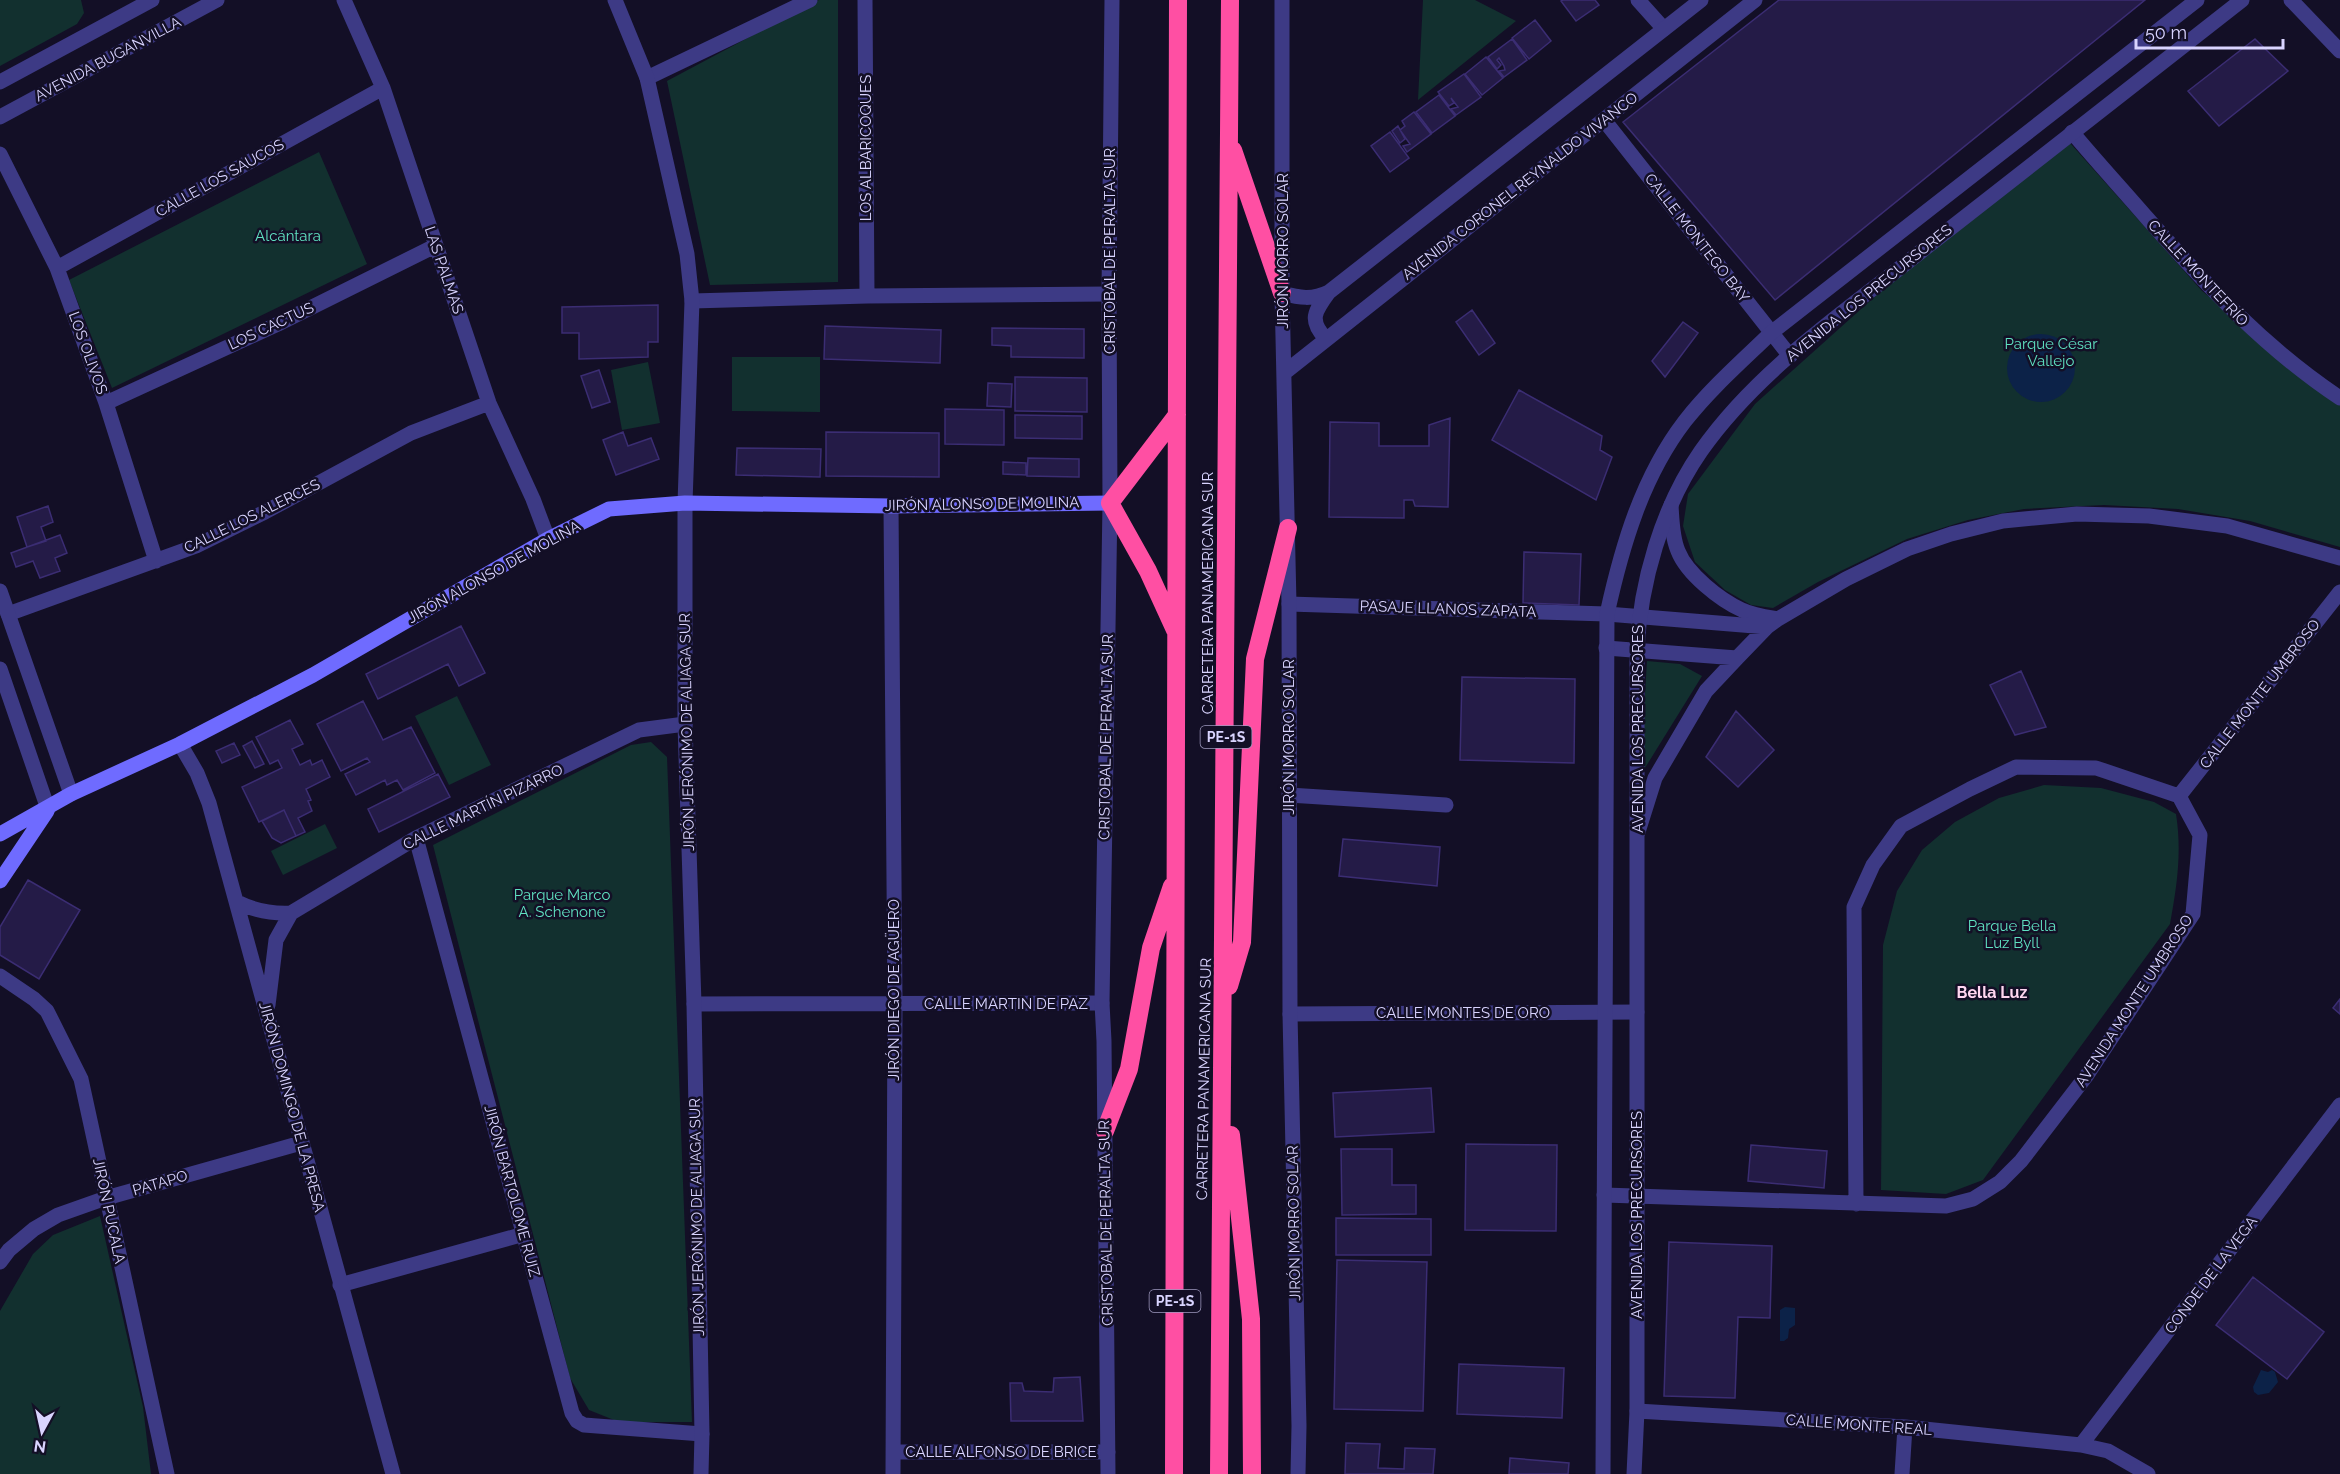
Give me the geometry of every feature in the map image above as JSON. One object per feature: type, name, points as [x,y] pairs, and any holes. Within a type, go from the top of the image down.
[{"type":"highway","name":"CARRETERA PANAMERICANA SUR","points":[[1174,1474],[1178,0]]},
{"type":"highway","name":"CARRETERA PANAMERICANA SUR","points":[[1219,1474],[1230,0]]},
{"type":"highway","points":[[1229,138],[1282,293]]},
{"type":"highway","points":[[1177,415],[1110,502],[1148,571],[1178,635]]},
{"type":"highway","points":[[1222,1008],[1242,942],[1255,659],[1288,528]]},
{"type":"highway","points":[[1104,1131],[1129,1070],[1151,948],[1177,870]]},
{"type":"highway","points":[[1221,1046],[1251,1319],[1252,1474]]},
{"type":"main road","name":"JIRÓN ALONSO DE MOLINA","points":[[0,834],[71,794],[180,744],[313,675],[548,538],[609,509],[685,503],[891,506],[1110,502]]},
{"type":"main road","points":[[0,881],[48,809]]},
{"type":"street","name":"AVENIDA BUGANVILLA","points":[[0,82],[152,0]]},
{"type":"street","name":"AVENIDA BUGANVILLA","points":[[0,117],[217,0]]},
{"type":"street","name":"LAS PALMAS","points":[[344,0],[383,88],[489,403],[533,499],[548,538]]},
{"type":"street","name":"JIRÓN JERÓNIMO DE ALIAGA SUR","points":[[615,0],[647,78],[687,254],[692,301],[685,503],[685,724],[694,1004],[702,1434],[700,1474]]},
{"type":"street","points":[[647,78],[810,0]]},
{"type":"street","name":"LOS ALBARICOQUES","points":[[866,0],[867,296]]},
{"type":"street","name":"CRISTOBAL DE PERALTA SUR","points":[[1108,1474],[1102,1004],[1110,502],[1109,294],[1112,0]]},
{"type":"street","name":"JIRÓN MORRO SOLAR","points":[[1282,0],[1282,293],[1288,528],[1290,1014],[1299,1426],[1298,1474]]},
{"type":"street","points":[[1638,0],[1665,29]]},
{"type":"street","points":[[1282,293],[1301,299],[1317,298],[1329,292],[1700,0]]},
{"type":"street","name":"AVENIDA CORONEL REYNALDO VIVANCO","points":[[1284,373],[1755,0]]},
{"type":"street","name":"AVENIDA LOS PRECURSORES","points":[[1603,1474],[1607,614],[1617,568],[1643,492],[1665,450],[1685,422],[1713,388],[1771,333],[2197,0]]},
{"type":"street","name":"AVENIDA LOS PRECURSORES","points":[[1634,1474],[1637,1411],[1637,651],[1639,616],[1646,579],[1671,505],[1700,452],[1732,412],[1790,356],[2242,0]]},
{"type":"street","points":[[2291,0],[2340,51]]},
{"type":"street","name":"CALLE LOS SAUCOS","points":[[57,268],[383,88]]},
{"type":"street","name":"CALLE MONTEGO BAY","points":[[1604,120],[1790,356]]},
{"type":"street","name":"CALLE MONTEFRÍO","points":[[2072,132],[2195,273],[2249,327],[2311,378],[2340,398]]},
{"type":"street","name":"LOS OLIVOS","points":[[0,154],[57,268],[106,403],[156,561]]},
{"type":"street","name":"LOS CACTUS","points":[[106,403],[278,324],[435,246]]},
{"type":"street","points":[[1326,339],[1318,330],[1315,321],[1316,309],[1329,292]]},
{"type":"street","points":[[692,301],[867,296],[1109,294]]},
{"type":"street","name":"CALLE LOS ALERCES","points":[[8,614],[196,546],[265,512],[411,433],[489,403]]},
{"type":"street","points":[[1671,505],[1673,532],[1678,552],[1688,567],[1724,601],[1772,623]]},
{"type":"street","name":"JIRÓN DIEGO DE AGÜERO","points":[[891,506],[895,1004],[893,1474]]},
{"type":"street","points":[[1637,837],[1655,778],[1706,691],[1772,623],[1846,579],[1906,549],[1951,534],[2003,521],[2077,514],[2150,516],[2227,526],[2340,558]]},
{"type":"street","points":[[0,591],[71,794]]},
{"type":"street","name":"CALLE MONTE UMBROSO","points":[[2179,796],[2340,592]]},
{"type":"street","name":"PASAJE LLANOS ZAPATA","points":[[1289,604],[1607,614],[1772,623]]},
{"type":"street","points":[[1606,648],[1737,658]]},
{"type":"street","points":[[0,669],[48,809]]},
{"type":"street","name":"CALLE MARTÍN PIZARRO","points":[[267,1013],[276,940],[291,913],[416,838],[639,730],[685,724]]},
{"type":"street","name":"JIRÓN DOMINGO DE LA PRESA","points":[[180,744],[205,790],[393,1474]]},
{"type":"street","points":[[1856,1204],[1854,907],[1873,865],[1901,826],[2016,767],[2096,768],[2179,796]]},
{"type":"street","points":[[1289,795],[1446,805]]},
{"type":"street","name":"AVENIDA MONTE UMBROSO","points":[[1604,1195],[1946,1206],[1973,1199],[2000,1182],[2021,1161],[2087,1076],[2193,914],[2200,835],[2179,796]]},
{"type":"street","name":"JIRÓN BARTOLOME RUIZ","points":[[416,838],[572,1413],[577,1421],[584,1425],[702,1434]]},
{"type":"street","points":[[237,902],[252,910],[274,914],[291,913]]},
{"type":"street","name":"JIRÓN PUCALA","points":[[0,976],[34,999],[47,1011],[81,1079],[167,1474]]},
{"type":"street","name":"CALLE MARTIN DE PAZ","points":[[694,1004],[1102,1004]]},
{"type":"street","name":"CALLE MONTES DE ORO","points":[[1290,1014],[1637,1012]]},
{"type":"street","name":"CONDE DE LA VEGA","points":[[2081,1445],[2340,1105]]},
{"type":"street","name":"PATAPO","points":[[0,1262],[22,1239],[46,1221],[106,1198],[301,1143]]},
{"type":"street","points":[[340,1285],[524,1234]]},
{"type":"street","name":"CALLE MONTE REAL","points":[[1637,1411],[1905,1427],[2081,1445],[2108,1452],[2148,1474]]},
{"type":"street","points":[[1902,1474],[1905,1427]]},
{"type":"street","name":"CALLE ALFONSO DE BRICE","points":[[894,1452],[1108,1452]]},
{"type":"green space","points":[[0,0],[81,0],[84,13],[77,24],[0,66]]},
{"type":"green space","points":[[819,0],[838,0],[838,282],[710,285],[667,81]]},
{"type":"green space","points":[[1423,0],[1475,0],[1516,21],[1418,100]]},
{"type":"green space","name":"Parque César Vallejo","points":[[2070,143],[2202,291],[2340,401],[2340,547],[2250,521],[2178,509],[2104,505],[2024,509],[1968,520],[1907,539],[1818,582],[1773,608],[1751,605],[1725,590],[1695,562],[1683,526],[1688,494],[1755,404],[1899,275]]},
{"type":"green space","name":"Alcántara","points":[[319,152],[367,264],[112,388],[69,280]]},
{"type":"green space","points":[[732,357],[820,357],[820,412],[732,411]]},
{"type":"green space","points":[[648,362],[660,423],[622,430],[611,370]]},
{"type":"green space","points":[[1647,661],[1680,664],[1702,676],[1640,776]]},
{"type":"green space","points":[[457,696],[491,765],[449,785],[415,716]]},
{"type":"green space","name":"Parque Marco A. Schenone","points":[[651,742],[667,757],[692,1422],[619,1422],[589,1410],[570,1378],[433,845],[631,745]]},
{"type":"green space","name":"Parque Bella Luz Byll","points":[[2044,785],[2101,788],[2154,802],[2176,814],[2179,842],[2178,869],[2170,924],[1983,1180],[1946,1194],[1881,1190],[1883,945],[1897,891],[1922,850],[1955,822],[1999,798]]},
{"type":"green space","points":[[325,824],[337,848],[283,875],[271,851]]},
{"type":"green space","points":[[100,1216],[143,1407],[151,1474],[0,1474],[0,1311],[33,1254],[53,1235]]},
{"type":"water","points":[[2041,334],[2054,337],[2065,344],[2072,355],[2075,368],[2072,381],[2065,392],[2054,399],[2041,402],[2028,399],[2017,392],[2010,381],[2007,368],[2010,355],[2017,344],[2028,337]]},
{"type":"water","points":[[1785,1307],[1795,1308],[1795,1325],[1789,1329],[1788,1338],[1780,1341],[1780,1310]]},
{"type":"water","points":[[2261,1370],[2275,1372],[2278,1382],[2269,1393],[2258,1395],[2254,1392],[2253,1387]]},
{"type":"building","points":[[1595,0],[1599,5],[1576,21],[1561,1]]},
{"type":"building","points":[[1779,0],[2145,0],[1775,300],[1623,122]]},
{"type":"building","points":[[1535,20],[1551,41],[1529,59],[1512,38]]},
{"type":"building","points":[[1512,39],[1527,60],[1504,77],[1499,71],[1505,70],[1499,58],[1497,60],[1501,65],[1497,69],[1488,57]]},
{"type":"building","points":[[2255,39],[2288,71],[2219,126],[2188,91]]},
{"type":"building","points":[[1486,57],[1503,78],[1482,95],[1465,74]]},
{"type":"building","points":[[1464,74],[1481,97],[1456,115],[1451,109],[1458,107],[1451,98],[1454,103],[1449,106],[1438,92]]},
{"type":"building","points":[[1439,95],[1455,116],[1432,133],[1416,112]]},
{"type":"building","points":[[1414,112],[1431,134],[1407,152],[1403,146],[1410,144],[1400,130],[1405,126],[1402,121]]},
{"type":"building","points":[[1398,126],[1405,139],[1400,143],[1392,131]]},
{"type":"building","points":[[1390,132],[1409,158],[1390,172],[1371,146]]},
{"type":"building","points":[[658,305],[658,342],[648,342],[648,357],[579,359],[579,333],[562,333],[562,307]]},
{"type":"building","points":[[1472,310],[1495,343],[1479,355],[1456,322]]},
{"type":"building","points":[[1683,322],[1698,333],[1665,377],[1652,361]]},
{"type":"building","points":[[825,326],[941,330],[940,363],[824,359]]},
{"type":"building","points":[[992,328],[1084,329],[1084,358],[1011,357],[1011,346],[992,345]]},
{"type":"building","points":[[599,370],[610,402],[592,408],[581,376]]},
{"type":"building","points":[[1015,377],[1087,378],[1087,412],[1015,411]]},
{"type":"building","points":[[988,383],[1012,384],[1011,407],[987,406]]},
{"type":"building","points":[[1519,390],[1602,436],[1600,450],[1612,457],[1596,500],[1492,440]]},
{"type":"building","points":[[945,409],[1004,410],[1004,445],[945,444]]},
{"type":"building","points":[[1015,415],[1082,416],[1082,439],[1015,438]]},
{"type":"building","points":[[1450,418],[1448,507],[1415,506],[1413,500],[1404,500],[1404,518],[1329,517],[1330,422],[1379,423],[1379,446],[1429,446],[1429,425]]},
{"type":"building","points":[[623,432],[628,446],[651,438],[659,459],[616,475],[603,440]]},
{"type":"building","points":[[826,432],[939,433],[939,477],[826,476]]},
{"type":"building","points":[[737,448],[821,449],[820,477],[736,475]]},
{"type":"building","points":[[1028,458],[1079,459],[1079,477],[1027,476]]},
{"type":"building","points":[[1003,462],[1026,463],[1026,475],[1003,474]]},
{"type":"building","points":[[48,506],[53,522],[41,527],[46,541],[27,547],[17,517]]},
{"type":"building","points":[[60,535],[67,553],[55,558],[60,571],[40,578],[33,561],[16,567],[11,553]]},
{"type":"building","points":[[1524,552],[1581,554],[1579,605],[1523,603]]},
{"type":"building","points":[[461,626],[485,673],[459,686],[448,664],[378,699],[366,674]]},
{"type":"building","points":[[2021,671],[2046,727],[2015,735],[1990,685]]},
{"type":"building","points":[[1462,677],[1575,679],[1574,763],[1460,760]]},
{"type":"building","points":[[363,701],[383,740],[411,727],[435,773],[403,790],[397,780],[387,785],[385,780],[356,795],[345,774],[370,762],[367,758],[341,771],[317,724]]},
{"type":"building","points":[[1736,711],[1774,750],[1738,787],[1706,757]]},
{"type":"building","points":[[290,720],[303,744],[292,749],[300,765],[310,760],[312,765],[322,760],[330,777],[306,789],[311,800],[308,801],[312,811],[298,818],[305,832],[296,836],[284,810],[259,822],[242,787],[282,768],[278,760],[270,764],[256,737]]},
{"type":"building","points":[[252,741],[264,764],[255,768],[243,746]]},
{"type":"building","points":[[234,743],[240,755],[222,763],[216,751]]},
{"type":"building","points":[[438,774],[450,797],[379,832],[368,809]]},
{"type":"building","points":[[284,810],[296,836],[281,843],[272,838],[262,821]]},
{"type":"building","points":[[1343,839],[1440,847],[1437,886],[1339,876]]},
{"type":"building","points":[[28,880],[80,910],[39,979],[0,955],[0,927]]},
{"type":"building","points":[[2340,999],[2340,1014],[2333,1008]]},
{"type":"building","points":[[1431,1088],[1434,1132],[1335,1137],[1333,1093]]},
{"type":"building","points":[[1466,1144],[1557,1145],[1556,1231],[1465,1230]]},
{"type":"building","points":[[1751,1145],[1827,1151],[1824,1188],[1748,1181]]},
{"type":"building","points":[[1341,1149],[1392,1149],[1392,1185],[1416,1185],[1416,1214],[1342,1215]]},
{"type":"building","points":[[1336,1218],[1431,1219],[1431,1255],[1336,1255]]},
{"type":"building","points":[[1669,1242],[1772,1246],[1770,1318],[1738,1317],[1735,1398],[1664,1396]]},
{"type":"building","points":[[1337,1260],[1427,1262],[1423,1411],[1334,1409]]},
{"type":"building","points":[[2253,1277],[2324,1332],[2287,1379],[2216,1325]]},
{"type":"building","points":[[1459,1364],[1564,1368],[1562,1418],[1457,1414]]},
{"type":"building","points":[[1080,1377],[1083,1421],[1011,1421],[1010,1383],[1022,1383],[1024,1391],[1053,1392],[1054,1378]]},
{"type":"building","points":[[1346,1443],[1380,1444],[1378,1468],[1404,1469],[1405,1448],[1435,1449],[1433,1474],[1345,1474]]},
{"type":"building","points":[[1510,1458],[1569,1463],[1568,1474],[1509,1474]]},
{"type":"district","name":"Bella Luz","points":[[1992,992]]}]
